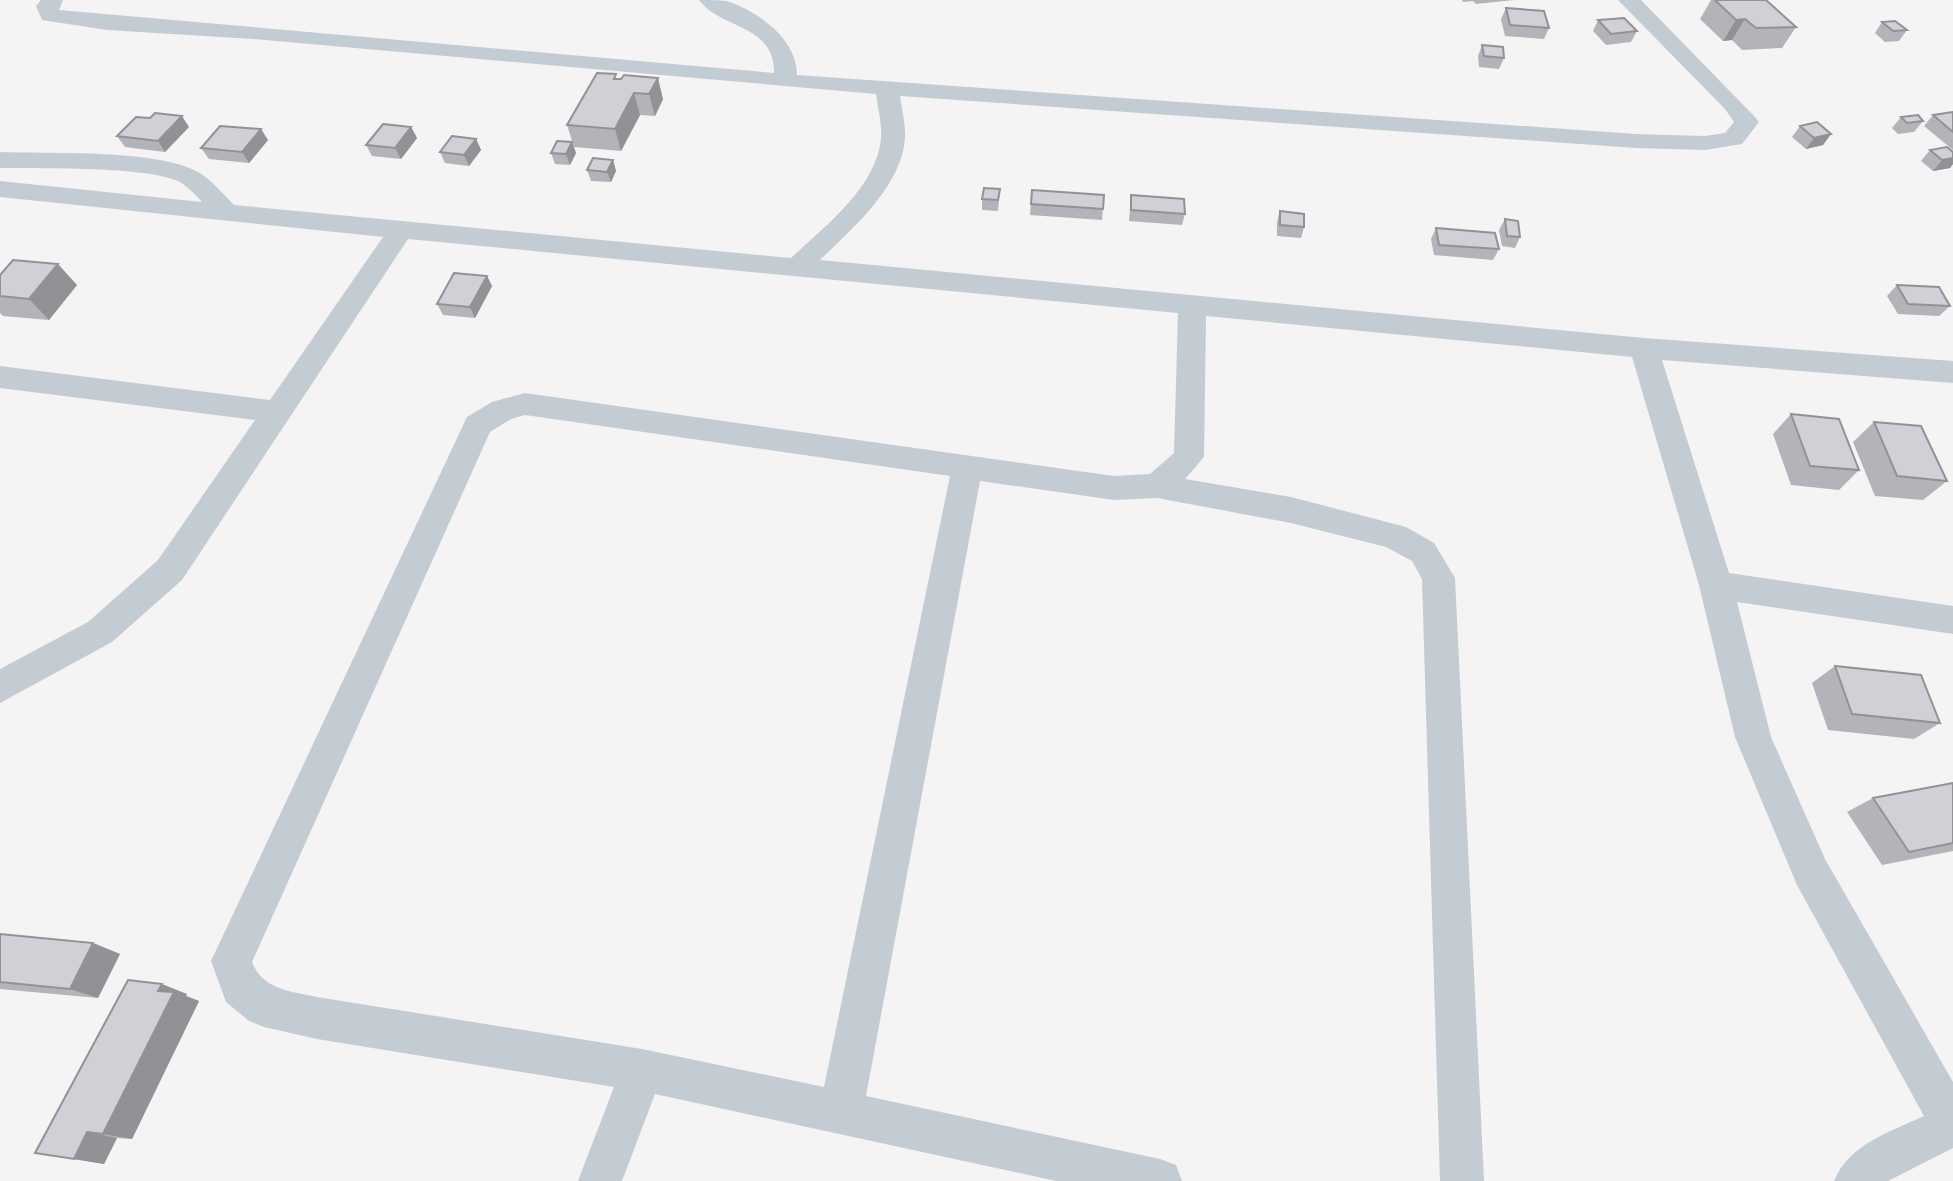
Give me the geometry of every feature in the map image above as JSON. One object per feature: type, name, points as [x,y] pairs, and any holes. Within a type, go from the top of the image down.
[{"type":"street","points":[[51,0],[47,6],[50,15],[107,23],[253,32],[785,81],[887,86],[1636,141],[1704,143],[1733,139],[1747,122],[1733,104],[1629,0]]},
{"type":"street","points":[[710,0],[755,26],[780,46],[788,63],[785,81]]},
{"type":"street","points":[[797,267],[851,215],[884,168],[893,142],[887,86]]},
{"type":"street","points":[[0,160],[155,169],[185,175],[205,190],[226,213]]},
{"type":"street","points":[[0,189],[401,230],[1644,348],[1953,372]]},
{"type":"street","points":[[0,687],[100,632],[170,570],[401,230]]},
{"type":"street","points":[[1157,486],[1189,457],[1192,305]]},
{"type":"street","points":[[1644,348],[1716,585],[1753,737],[1811,872],[1953,1124],[1877,1162],[1856,1181]]},
{"type":"street","points":[[0,377],[276,412]]},
{"type":"street","points":[[1160,1181],[642,1070],[317,1018],[264,1006],[241,987],[231,961],[478,425],[502,410],[525,404],[1114,488],[1157,486],[1291,510],[1395,536],[1423,551],[1438,578],[1462,1181]]},
{"type":"street","points":[[841,1113],[967,467]]},
{"type":"street","points":[[1716,585],[1953,620]]},
{"type":"street","points":[[600,1181],[642,1070]]},
{"type":"building","points":[[1715,0],[1766,0],[1796,27],[1756,28],[1745,19],[1736,20]]},
{"type":"building","points":[[1506,8],[1544,11],[1549,28],[1510,25]]},
{"type":"building","points":[[1624,18],[1637,31],[1611,34],[1598,20]]},
{"type":"building","points":[[1895,21],[1907,30],[1893,31],[1882,22]]},
{"type":"building","points":[[1482,45],[1503,47],[1504,58],[1484,56]]},
{"type":"building","points":[[597,73],[616,74],[614,79],[621,79],[624,75],[658,78],[649,94],[634,93],[615,129],[567,125]]},
{"type":"building","points":[[1953,112],[1953,132],[1933,115]]},
{"type":"building","points":[[155,113],[182,116],[158,141],[117,136],[136,117],[150,118]]},
{"type":"building","points":[[1918,115],[1923,121],[1907,123],[1901,117]]},
{"type":"building","points":[[1817,122],[1831,134],[1814,138],[1800,126]]},
{"type":"building","points":[[383,124],[411,127],[395,148],[366,145]]},
{"type":"building","points":[[220,126],[261,129],[242,152],[201,148]]},
{"type":"building","points":[[452,136],[476,139],[464,155],[440,152]]},
{"type":"building","points":[[557,141],[572,142],[566,154],[551,153]]},
{"type":"building","points":[[1947,147],[1953,152],[1953,158],[1942,160],[1930,150]]},
{"type":"building","points":[[593,158],[613,160],[607,172],[587,170]]},
{"type":"building","points":[[984,188],[1000,189],[998,200],[982,199]]},
{"type":"building","points":[[1032,190],[1104,195],[1103,209],[1031,204]]},
{"type":"building","points":[[1131,195],[1184,199],[1185,214],[1131,210]]},
{"type":"building","points":[[1280,211],[1304,214],[1304,227],[1280,225]]},
{"type":"building","points":[[1505,219],[1518,221],[1520,237],[1507,236]]},
{"type":"building","points":[[1436,228],[1495,233],[1499,249],[1439,245]]},
{"type":"building","points":[[13,260],[58,264],[29,299],[0,296],[0,275]]},
{"type":"building","points":[[454,273],[487,276],[470,307],[437,304]]},
{"type":"building","points":[[1897,285],[1939,287],[1950,306],[1908,304]]},
{"type":"building","points":[[1791,414],[1839,419],[1859,470],[1810,466]]},
{"type":"building","points":[[1874,422],[1921,426],[1947,481],[1897,476]]},
{"type":"building","points":[[1835,666],[1921,675],[1940,723],[1852,714]]},
{"type":"building","points":[[1953,783],[1953,843],[1909,852],[1873,798]]},
{"type":"building","points":[[0,934],[93,943],[70,989],[0,982]]},
{"type":"building","points":[[128,980],[162,984],[158,991],[174,992],[103,1134],[87,1132],[74,1159],[35,1153]]}]
